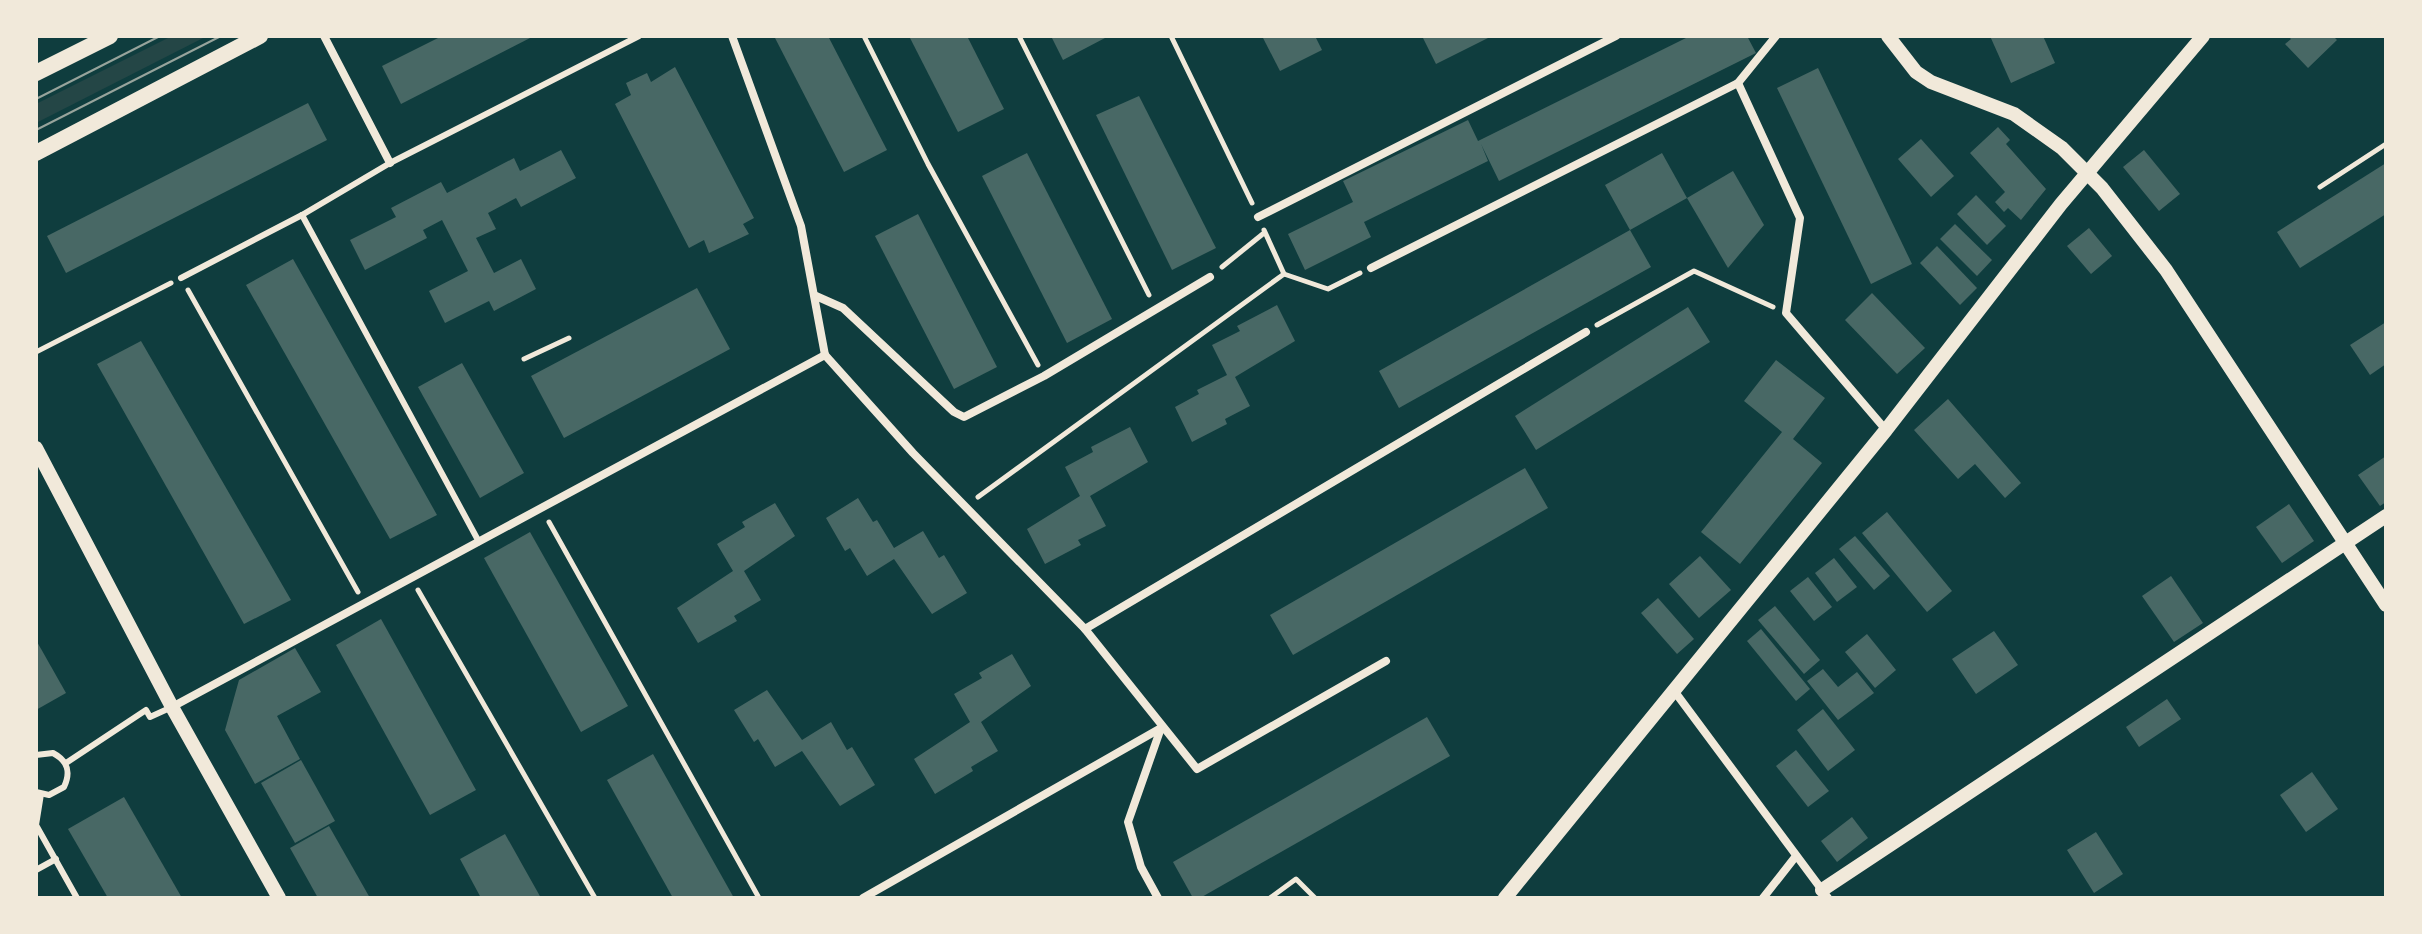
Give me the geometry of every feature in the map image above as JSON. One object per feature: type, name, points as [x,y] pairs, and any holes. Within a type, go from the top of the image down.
[{"type":"main road","points":[[36,73],[110,36]]},
{"type":"main road","points":[[36,153],[260,36]]},
{"type":"street","points":[[324,36],[390,163]]},
{"type":"street","points":[[732,36],[801,226],[825,355],[1085,629],[1161,728],[1197,769],[1386,661]]},
{"type":"street","points":[[1258,217],[1616,36]]},
{"type":"street","points":[[1371,268],[1738,83],[1776,36]]},
{"type":"street","points":[[1888,36],[1916,72],[1931,82],[2014,114],[2046,135],[2087,172],[2166,270],[2386,605]]},
{"type":"street","points":[[1505,898],[1886,430],[2087,172],[2203,36]]},
{"type":"street","points":[[1738,83],[1800,218],[1786,313],[1886,430]]},
{"type":"street","points":[[816,296],[843,308],[954,412],[964,417],[1044,376],[1210,277]]},
{"type":"street","points":[[1085,629],[1586,332]]},
{"type":"street","points":[[172,707],[825,355]]},
{"type":"street","points":[[36,448],[172,707],[279,898]]},
{"type":"street","points":[[1675,692],[1825,894],[2386,516]]},
{"type":"street","points":[[863,898],[1161,728]]},
{"type":"street","points":[[1158,898],[1141,867],[1128,822],[1161,728]]},
{"type":"street","points":[[1763,898],[1796,856]]},
{"type":"lane","points":[[181,278],[302,215],[390,163],[639,36]]},
{"type":"lane","points":[[302,215],[479,542]]},
{"type":"lane","points":[[66,763],[146,710],[150,717],[172,707]]},
{"type":"lane","points":[[36,755],[53,753],[66,763],[69,771],[64,787],[55,793],[38,793],[36,825],[77,898]]},
{"type":"lane","points":[[36,870],[56,859]]},
{"type":"path","points":[[864,36],[928,164],[1044,376]]},
{"type":"path","points":[[1019,36],[1156,310]]},
{"type":"path","points":[[1171,36],[1284,274],[1328,289],[1371,268]]},
{"type":"path","points":[[2320,187],[2386,144]]},
{"type":"path","points":[[1210,277],[1265,232]]},
{"type":"path","points":[[1586,332],[1694,271],[1786,313]]},
{"type":"path","points":[[965,506],[1284,274]]},
{"type":"path","points":[[36,352],[181,278],[364,604]]},
{"type":"path","points":[[524,359],[569,338]]},
{"type":"path","points":[[541,509],[759,898]]},
{"type":"path","points":[[411,578],[595,898]]},
{"type":"path","points":[[1270,898],[1296,879],[1315,898]]},
{"type":"shaded area","points":[[172,36],[207,36],[36,123],[36,104]]},
{"type":"building","points":[[442,36],[534,36],[401,104],[382,66]]},
{"type":"building","points":[[774,36],[828,36],[887,150],[844,172]]},
{"type":"building","points":[[909,36],[967,36],[1004,109],[958,132]]},
{"type":"building","points":[[1051,36],[1104,36],[1105,38],[1063,60]]},
{"type":"building","points":[[1262,36],[1315,36],[1322,50],[1280,71]]},
{"type":"building","points":[[1422,36],[1492,36],[1436,64]]},
{"type":"building","points":[[1690,36],[1747,36],[1756,53],[1499,181],[1481,144],[1488,161],[1364,222],[1371,237],[1305,270],[1288,234],[1353,202],[1343,181],[1468,120],[1478,141]]},
{"type":"building","points":[[1990,36],[2043,36],[2055,63],[2011,83]]},
{"type":"building","points":[[2288,36],[2333,36],[2337,40],[2308,68],[2285,44],[2291,39]]},
{"type":"building","points":[[675,67],[754,218],[743,224],[749,234],[709,253],[704,240],[689,248],[615,104],[631,95],[626,83],[647,73],[651,82]]},
{"type":"building","points":[[1818,68],[1912,264],[1871,284],[1777,88]]},
{"type":"building","points":[[1139,96],[1216,248],[1172,270],[1096,115]]},
{"type":"building","points":[[308,103],[327,140],[66,273],[47,236]]},
{"type":"building","points":[[1998,127],[2010,140],[2006,144],[2046,189],[2021,220],[2008,208],[2004,212],[1995,202],[2005,192],[1970,153]]},
{"type":"building","points":[[1921,139],[1954,176],[1931,197],[1898,159]]},
{"type":"building","points":[[561,150],[576,178],[521,207],[516,198],[488,213],[496,229],[476,238],[494,273],[521,259],[536,289],[494,311],[489,301],[445,323],[429,291],[468,271],[442,220],[423,230],[427,238],[365,270],[350,240],[396,217],[391,208],[441,182],[447,193],[514,158],[520,171]]},
{"type":"building","points":[[2144,150],[2180,194],[2159,211],[2123,167]]},
{"type":"building","points":[[1027,153],[1112,319],[1067,343],[982,176]]},
{"type":"building","points":[[1662,153],[1687,198],[1630,230],[1605,185]]},
{"type":"building","points":[[2386,163],[2386,214],[2300,268],[2277,232]]},
{"type":"building","points":[[1733,171],[1764,225],[1728,268],[1687,198]]},
{"type":"building","points":[[1976,195],[2006,226],[1987,245],[1957,214]]},
{"type":"building","points":[[918,214],[997,367],[954,389],[875,236]]},
{"type":"building","points":[[1955,224],[1992,260],[1977,276],[1940,239]]},
{"type":"building","points":[[2089,228],[2112,256],[2091,274],[2067,246]]},
{"type":"building","points":[[1630,230],[1651,267],[1399,408],[1379,371]]},
{"type":"building","points":[[1937,246],[1977,288],[1960,305],[1920,263]]},
{"type":"building","points":[[293,259],[437,515],[390,539],[246,285]]},
{"type":"building","points":[[697,288],[730,349],[564,438],[531,376]]},
{"type":"building","points":[[1872,293],[1925,348],[1897,374],[1845,320]]},
{"type":"building","points":[[1277,305],[1295,341],[1235,377],[1250,406],[1225,419],[1227,424],[1192,442],[1175,407],[1199,394],[1197,390],[1227,375],[1212,345],[1240,331],[1237,326]]},
{"type":"building","points":[[1688,307],[1710,342],[1536,450],[1515,416]]},
{"type":"building","points":[[2386,322],[2386,364],[2370,375],[2350,345]]},
{"type":"building","points":[[141,341],[291,600],[244,624],[97,364]]},
{"type":"building","points":[[1776,360],[1825,398],[1793,439],[1822,463],[1740,564],[1701,532],[1782,432],[1744,401]]},
{"type":"building","points":[[462,363],[524,473],[480,498],[418,387]]},
{"type":"building","points":[[1948,399],[2021,483],[2005,498],[1975,464],[1958,479],[1914,430]]},
{"type":"building","points":[[1130,427],[1148,462],[1090,496],[1106,526],[1078,540],[1081,545],[1045,564],[1027,529],[1080,496],[1065,467],[1093,452],[1091,447]]},
{"type":"building","points":[[2386,456],[2386,502],[2380,506],[2358,475]]},
{"type":"building","points":[[1525,468],[1548,508],[1293,655],[1270,615]]},
{"type":"building","points":[[858,498],[873,522],[877,520],[894,548],[923,531],[939,558],[944,555],[967,593],[932,614],[894,559],[867,576],[850,548],[845,551],[826,518]]},
{"type":"building","points":[[775,503],[795,536],[744,571],[761,600],[734,616],[737,621],[698,643],[677,608],[733,571],[717,544],[745,527],[742,522]]},
{"type":"building","points":[[2289,504],[2314,541],[2282,563],[2256,527]]},
{"type":"building","points":[[1887,512],[1952,591],[1927,612],[1862,533]]},
{"type":"building","points":[[530,532],[628,706],[581,732],[484,558]]},
{"type":"building","points":[[1855,536],[1890,576],[1874,590],[1839,549]]},
{"type":"building","points":[[1700,556],[1731,590],[1699,618],[1669,584]]},
{"type":"building","points":[[1834,558],[1857,587],[1837,602],[1815,573]]},
{"type":"building","points":[[2171,576],[2203,623],[2174,642],[2142,596]]},
{"type":"building","points":[[1808,577],[1832,607],[1814,621],[1790,591]]},
{"type":"building","points":[[1658,598],[1694,639],[1677,654],[1641,613]]},
{"type":"building","points":[[1775,606],[1820,660],[1804,674],[1758,620]]},
{"type":"building","points":[[381,619],[476,790],[430,815],[336,645]]},
{"type":"building","points":[[1761,629],[1810,689],[1796,701],[1747,641]]},
{"type":"building","points":[[1994,631],[2018,665],[1976,694],[1952,659]]},
{"type":"building","points":[[1867,634],[1896,670],[1875,688],[1845,652]]},
{"type":"building","points":[[36,640],[66,693],[36,710]]},
{"type":"building","points":[[295,648],[321,692],[277,716],[300,759],[255,784],[225,730],[239,680]]},
{"type":"building","points":[[1012,654],[1031,686],[981,722],[998,751],[971,767],[973,771],[935,794],[914,759],[970,722],[954,694],[982,678],[979,673]]},
{"type":"building","points":[[1823,669],[1838,687],[1857,672],[1874,693],[1838,720],[1807,681]]},
{"type":"building","points":[[767,690],[802,740],[831,722],[847,750],[852,747],[875,785],[840,806],[802,751],[775,767],[758,739],[754,742],[734,710]]},
{"type":"building","points":[[2167,699],[2181,719],[2139,747],[2126,727]]},
{"type":"building","points":[[1823,709],[1855,750],[1828,771],[1797,730]]},
{"type":"building","points":[[1427,717],[1450,756],[1200,898],[1193,898],[1173,862]]},
{"type":"building","points":[[1796,750],[1829,791],[1808,807],[1776,766]]},
{"type":"building","points":[[653,754],[734,898],[673,898],[607,780]]},
{"type":"building","points":[[301,760],[335,821],[295,843],[261,783]]},
{"type":"building","points":[[2312,772],[2338,809],[2306,832],[2280,795]]},
{"type":"building","points":[[124,797],[182,898],[108,898],[68,829]]},
{"type":"building","points":[[1852,817],[1868,838],[1837,862],[1821,841]]},
{"type":"building","points":[[329,826],[370,898],[318,898],[290,848]]},
{"type":"building","points":[[2096,832],[2123,874],[2094,893],[2067,850]]},
{"type":"building","points":[[505,834],[541,898],[481,898],[460,859]]},
{"type":"tram line","points":[[36,99],[160,36]]},
{"type":"tram line","points":[[36,130],[221,36]]}]
